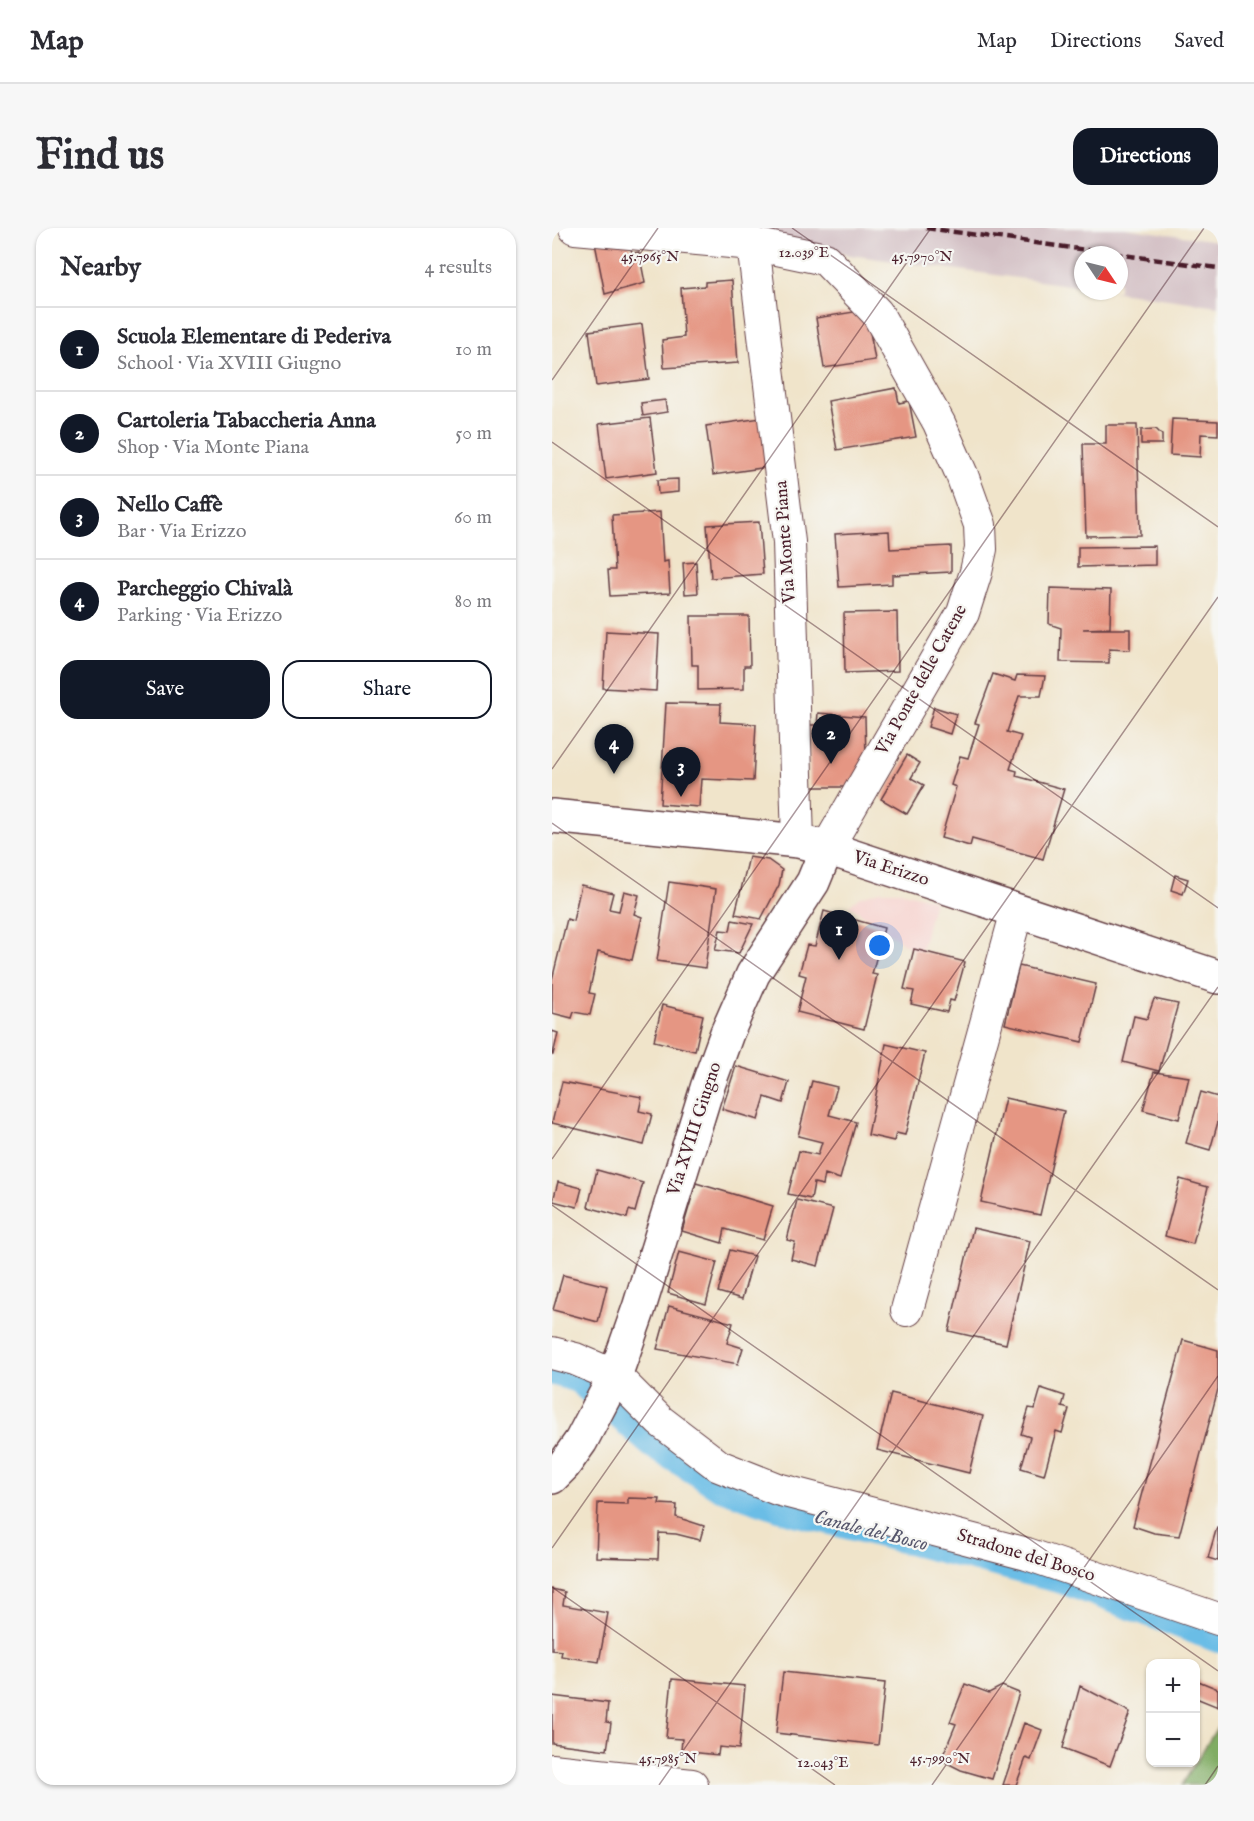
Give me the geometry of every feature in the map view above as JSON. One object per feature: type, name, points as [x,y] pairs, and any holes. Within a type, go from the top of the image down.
[{"type":"main road","name":"Via Erizzo","points":[[552,816],[813,844],[1218,977]]},
{"type":"main road","name":"Via XVIII Giugno","points":[[552,1477],[568,1460],[612,1383],[639,1308],[707,1088],[727,1033],[753,974],[813,882],[813,844]]},
{"type":"street","points":[[552,229],[567,228]]},
{"type":"street","name":"Via Ponte delle Catene","points":[[575,228],[753,244],[825,259],[877,313],[939,423],[962,475],[980,525],[981,549],[963,613],[813,844]]},
{"type":"street","name":"Via Monte Piana","points":[[753,244],[789,542],[813,844]]},
{"type":"street","points":[[907,1310],[1017,911]]},
{"type":"street","name":"Stradone del Bosco","points":[[552,1353],[575,1359],[612,1383],[719,1466],[738,1474],[777,1489],[1027,1554],[1218,1619]]},
{"type":"street","points":[[552,1770],[692,1785]]},
{"type":"shaded area","points":[[655,228],[1124,228],[1218,241],[1218,306],[1128,293],[1128,246],[1074,246],[1074,286]]},
{"type":"shaded area","points":[[880,891],[900,891],[934,900],[920,955],[849,905],[861,897]]},
{"type":"green space","points":[[1218,1726],[1218,1785],[1182,1785],[1193,1767],[1200,1767],[1200,1756]]},
{"type":"building","points":[[628,237],[632,253],[639,252],[645,283],[605,294],[595,243]]},
{"type":"building","points":[[732,280],[738,363],[664,368],[662,340],[684,337],[681,288],[705,286],[705,282]]},
{"type":"building","points":[[866,310],[875,360],[824,368],[816,318]]},
{"type":"building","points":[[642,324],[649,379],[596,386],[589,331]]},
{"type":"building","points":[[896,388],[899,403],[909,401],[916,437],[837,450],[828,401]]},
{"type":"building","points":[[665,400],[667,412],[643,416],[641,403]]},
{"type":"building","points":[[650,418],[657,472],[606,479],[599,424]]},
{"type":"building","points":[[761,418],[768,467],[713,475],[706,426]]},
{"type":"building","points":[[1172,419],[1218,421],[1218,435],[1201,434],[1200,457],[1170,455]]},
{"type":"building","points":[[1106,425],[1137,425],[1140,535],[1086,536],[1083,444],[1106,444]]},
{"type":"building","points":[[1156,429],[1162,435],[1162,444],[1141,444],[1141,430]]},
{"type":"building","points":[[678,479],[678,492],[658,494],[657,480]]},
{"type":"building","points":[[660,512],[663,562],[668,561],[670,593],[610,596],[608,570],[615,570],[612,515]]},
{"type":"building","points":[[759,522],[763,574],[711,578],[707,525]]},
{"type":"building","points":[[889,531],[890,549],[951,546],[951,572],[892,575],[892,584],[839,587],[835,534]]},
{"type":"building","points":[[1155,546],[1155,565],[1078,567],[1078,547]]},
{"type":"building","points":[[696,562],[698,593],[685,594],[683,563]]},
{"type":"building","points":[[1050,588],[1111,590],[1110,628],[1083,629],[1130,629],[1130,650],[1109,649],[1109,663],[1060,662],[1061,628],[1049,624]]},
{"type":"building","points":[[897,612],[898,671],[845,673],[844,613]]},
{"type":"building","points":[[691,616],[749,616],[750,666],[744,666],[744,689],[698,690],[698,665],[692,665]]},
{"type":"building","points":[[606,631],[659,634],[656,691],[603,688]]},
{"type":"building","points":[[993,674],[1015,681],[1017,675],[1045,676],[1041,696],[1019,696],[1007,732],[1021,736],[1010,769],[1017,771],[1016,776],[1064,789],[1043,859],[972,839],[970,846],[941,838],[956,787],[951,785],[960,756],[968,758],[979,724],[975,723]]},
{"type":"building","points":[[666,703],[721,704],[720,722],[756,724],[753,781],[701,779],[699,807],[660,804]]},
{"type":"building","points":[[934,707],[956,714],[950,734],[928,727]]},
{"type":"building","points":[[818,713],[865,717],[866,761],[851,787],[810,787],[809,725],[817,725]]},
{"type":"building","points":[[907,755],[920,763],[911,778],[924,785],[907,814],[881,799]]},
{"type":"building","points":[[749,857],[768,860],[782,870],[779,885],[761,919],[735,914]]},
{"type":"building","points":[[1175,875],[1188,879],[1183,894],[1171,890]]},
{"type":"building","points":[[669,882],[716,889],[705,968],[657,961]]},
{"type":"building","points":[[581,885],[613,893],[609,909],[619,911],[624,891],[639,895],[634,914],[642,917],[632,960],[598,952],[589,993],[595,994],[590,1015],[574,1012],[572,1018],[552,1013],[552,980],[567,919],[573,921]]},
{"type":"building","points":[[824,911],[884,928],[872,974],[877,975],[864,1029],[797,1012],[806,976],[799,974],[807,945],[815,946]]},
{"type":"building","points":[[732,920],[753,924],[739,953],[715,950],[720,930],[730,931]]},
{"type":"building","points":[[914,949],[965,962],[954,1001],[950,1000],[947,1012],[911,1004],[914,991],[904,989]]},
{"type":"building","points":[[1019,966],[1096,984],[1082,1042],[1005,1024]]},
{"type":"building","points":[[1154,999],[1178,1004],[1159,1071],[1123,1062],[1134,1016],[1147,1019]]},
{"type":"building","points":[[662,1005],[703,1015],[695,1051],[654,1041]]},
{"type":"building","points":[[552,1031],[558,1033],[553,1055],[552,1055]]},
{"type":"building","points":[[886,1044],[925,1053],[905,1135],[896,1133],[894,1141],[868,1135]]},
{"type":"building","points":[[736,1066],[789,1082],[783,1103],[765,1097],[758,1120],[722,1109]]},
{"type":"building","points":[[1154,1072],[1189,1077],[1179,1119],[1143,1110]]},
{"type":"building","points":[[812,1081],[837,1087],[829,1115],[856,1122],[840,1179],[825,1174],[823,1185],[814,1183],[811,1199],[788,1194],[799,1151],[818,1155],[822,1142],[798,1136]]},
{"type":"building","points":[[562,1082],[642,1097],[639,1111],[652,1114],[644,1145],[552,1123]]},
{"type":"building","points":[[1201,1092],[1218,1097],[1218,1122],[1210,1150],[1186,1143]]},
{"type":"building","points":[[1005,1098],[1064,1111],[1040,1215],[981,1202]]},
{"type":"building","points":[[597,1170],[643,1183],[635,1212],[629,1210],[627,1218],[588,1207]]},
{"type":"building","points":[[1180,1179],[1208,1187],[1193,1244],[1165,1236]]},
{"type":"building","points":[[558,1182],[582,1188],[577,1207],[553,1201]]},
{"type":"building","points":[[696,1183],[773,1206],[763,1240],[725,1229],[722,1243],[682,1231]]},
{"type":"building","points":[[797,1200],[833,1209],[818,1266],[791,1259],[795,1242],[787,1240]]},
{"type":"building","points":[[973,1228],[1030,1241],[1006,1344],[949,1331]]},
{"type":"building","points":[[730,1250],[754,1256],[742,1299],[718,1292]]},
{"type":"building","points":[[679,1252],[717,1262],[706,1304],[668,1293]]},
{"type":"building","points":[[563,1275],[607,1286],[598,1322],[553,1310]]},
{"type":"building","points":[[669,1306],[733,1323],[727,1343],[743,1348],[738,1364],[657,1349]]},
{"type":"building","points":[[1183,1340],[1218,1350],[1218,1389],[1179,1536],[1154,1533],[1133,1526]]},
{"type":"building","points":[[1041,1388],[1065,1396],[1062,1407],[1069,1409],[1062,1433],[1056,1431],[1044,1475],[1021,1468],[1030,1437],[1021,1434],[1029,1408],[1035,1409]]},
{"type":"building","points":[[891,1393],[983,1416],[969,1473],[877,1450]]},
{"type":"building","points":[[628,1498],[660,1499],[659,1504],[677,1505],[676,1517],[704,1526],[700,1540],[676,1534],[659,1533],[658,1559],[596,1557],[598,1503],[628,1504]]},
{"type":"building","points":[[1218,1527],[1218,1561],[1208,1558]]},
{"type":"building","points":[[552,1589],[565,1592],[563,1605],[608,1613],[599,1662],[561,1656],[562,1651],[552,1650]]},
{"type":"building","points":[[783,1672],[885,1683],[878,1745],[776,1733]]},
{"type":"building","points":[[672,1679],[745,1686],[739,1749],[719,1747],[718,1755],[681,1751],[682,1739],[666,1738]]},
{"type":"building","points":[[1200,1682],[1218,1689],[1218,1707],[1200,1700]]},
{"type":"building","points":[[965,1684],[989,1693],[1002,1686],[1019,1693],[992,1779],[961,1770],[941,1760],[956,1724],[950,1722]]},
{"type":"building","points":[[1080,1686],[1130,1712],[1110,1766],[1063,1748]]},
{"type":"building","points":[[552,1696],[608,1703],[606,1722],[611,1723],[607,1750],[552,1743]]},
{"type":"building","points":[[1024,1723],[1042,1730],[1031,1760],[1026,1758],[1016,1785],[1003,1785]]},
{"type":"waterway","name":"Canale del Bosco","points":[[552,1371],[578,1379],[652,1444],[721,1487],[791,1511],[1062,1580],[1218,1639]]},
{"type":"railway","points":[[926,228],[1218,268]]},
{"type":"place","name":"Cartoleria Tabaccheria Anna","points":[[831,764]]},
{"type":"place","name":"Parcheggio Chivalà","points":[[614,774]]},
{"type":"place","name":"Nello Caffè","points":[[681,797]]},
{"type":"place","name":"Scuola Elementare di Pederiva","points":[[839,960]]}]
